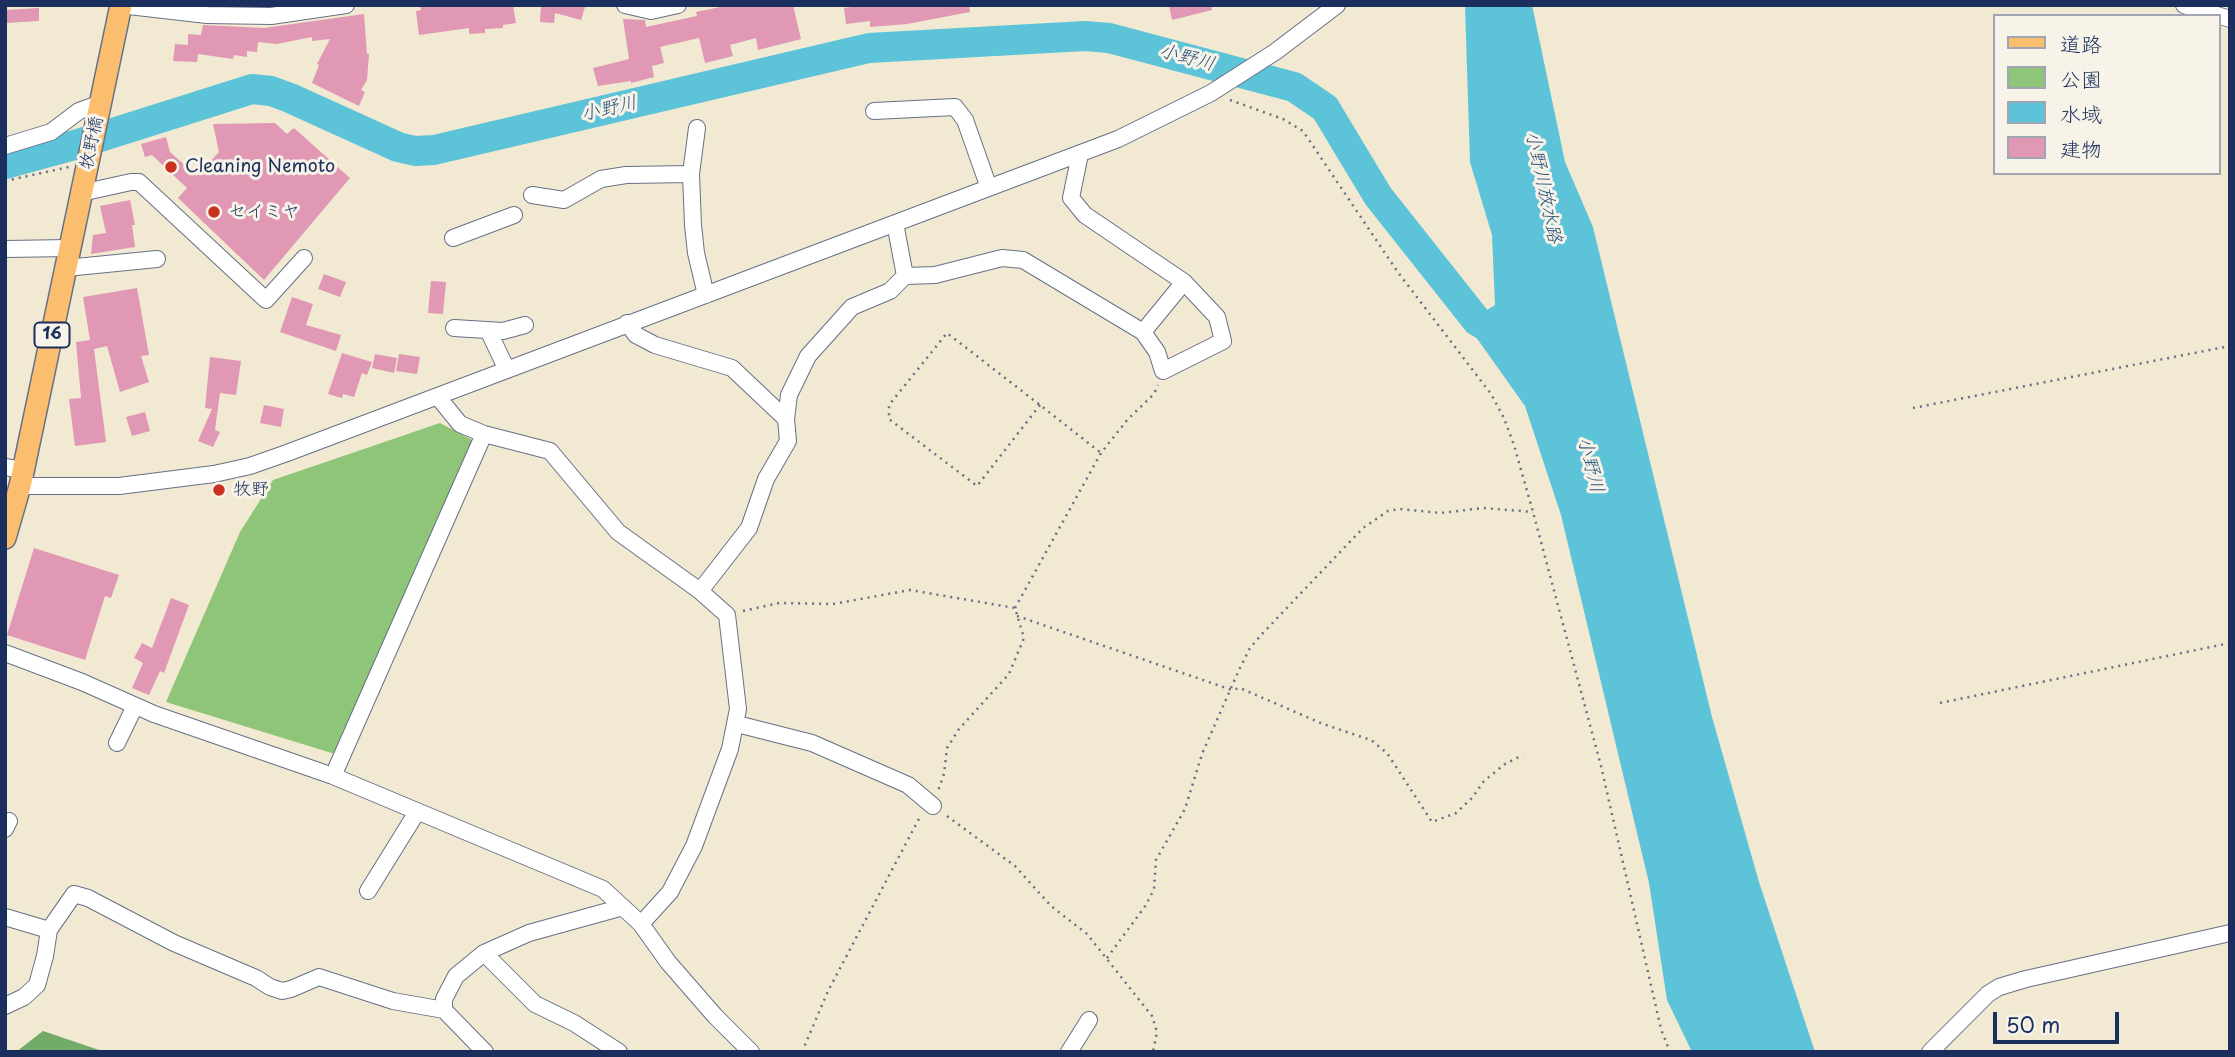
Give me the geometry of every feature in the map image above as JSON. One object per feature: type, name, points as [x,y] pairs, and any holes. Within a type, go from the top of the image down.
[{"type":"main road","name":"16","points":[[101,103],[121,5]]},
{"type":"main road","name":"牧野橋","points":[[78,181],[101,103]]},
{"type":"main road","name":"16","points":[[5,538],[16,475],[68,258],[78,181]]},
{"type":"street","points":[[121,5],[207,15],[271,16],[346,5]]},
{"type":"street","points":[[625,5],[651,11],[678,5]]},
{"type":"street","points":[[16,475],[119,486],[214,474],[250,466],[1118,139],[1211,93],[1275,52],[1337,5]]},
{"type":"street","points":[[2184,5],[2214,14]]},
{"type":"street","points":[[5,146],[51,132],[79,111],[101,103]]},
{"type":"street","points":[[874,111],[955,107],[965,120],[989,188]]},
{"type":"street","points":[[696,128],[691,174],[696,253],[706,295]]},
{"type":"street","points":[[700,591],[749,528],[766,479],[788,441],[786,419],[789,395],[808,356],[852,307],[890,291],[905,276],[934,275],[1002,258],[1023,260],[1143,332],[1157,352],[1163,371],[1223,341],[1217,317],[1184,282],[1085,215],[1071,198],[1080,154]]},
{"type":"street","points":[[532,195],[564,200],[601,178],[691,174]]},
{"type":"street","points":[[78,181],[139,183],[266,300],[304,258]]},
{"type":"street","points":[[453,238],[514,215]]},
{"type":"street","points":[[895,223],[905,276]]},
{"type":"street","points":[[5,249],[68,258],[157,259]]},
{"type":"street","points":[[1143,332],[1184,282]]},
{"type":"street","points":[[627,323],[636,335],[655,345],[732,368],[786,419]]},
{"type":"street","points":[[454,328],[503,331],[525,326]]},
{"type":"street","points":[[488,330],[507,370]]},
{"type":"street","points":[[438,397],[460,424],[484,434],[550,451],[618,532],[700,591],[727,615],[738,709],[737,724],[695,846],[670,892],[641,924]]},
{"type":"street","points":[[332,776],[484,434]]},
{"type":"street","points":[[5,653],[82,682],[135,706],[332,776],[603,889],[641,924],[668,962],[751,1052]]},
{"type":"street","points":[[117,743],[135,706]]},
{"type":"street","points":[[737,724],[812,743],[908,785],[933,806]]},
{"type":"street","points":[[368,891],[417,812]]},
{"type":"street","points":[[5,1006],[24,997],[37,985],[49,930],[74,894],[88,898],[174,943],[282,991],[319,977],[393,1001],[444,1010],[485,1052]]},
{"type":"street","points":[[444,1010],[444,999],[456,976],[484,953],[529,933],[623,907]]},
{"type":"street","points":[[5,917],[49,930]]},
{"type":"street","points":[[1930,1052],[1988,994],[1999,987],[2230,933]]},
{"type":"street","points":[[484,953],[536,1004],[574,1023],[619,1052]]},
{"type":"street","points":[[1069,1052],[1089,1020]]},
{"type":"path","points":[[1211,93],[1283,119],[1303,131],[1397,271],[1492,394],[1514,444],[1534,512],[1601,766],[1661,1029],[1670,1052]]},
{"type":"path","points":[[5,181],[78,181]]},
{"type":"path","points":[[1040,405],[977,486],[889,419],[889,405],[947,333],[1040,405],[1101,453]]},
{"type":"path","points":[[1913,408],[2230,346]]},
{"type":"path","points":[[802,1052],[828,991],[913,829],[921,814],[933,806],[944,774],[947,748],[959,729],[1009,674],[1024,638],[1015,608],[1101,453],[1128,419],[1154,394],[1163,371]]},
{"type":"path","points":[[1107,957],[1146,905],[1154,889],[1156,860],[1185,809],[1202,754],[1250,648],[1262,634],[1375,518],[1388,511],[1400,509],[1441,513],[1483,508],[1534,512]]},
{"type":"path","points":[[727,615],[779,603],[833,604],[909,590],[1015,608]]},
{"type":"path","points":[[1017,616],[1232,690],[1240,688],[1323,724],[1371,740],[1387,753],[1432,822],[1456,813],[1472,798],[1484,781],[1505,764],[1523,755]]},
{"type":"path","points":[[1940,703],[2230,643]]},
{"type":"path","points":[[933,806],[1015,866],[1051,906],[1087,934],[1152,1016],[1157,1032],[1153,1052]]},
{"type":"green space","points":[[440,423],[476,442],[338,755],[166,702],[240,532],[273,480]]},
{"type":"green space","points":[[43,1031],[105,1052],[16,1052]]},
{"type":"water","name":"小野川放水路","points":[[1465,5],[1532,5],[1565,162],[1593,227],[1712,717],[1759,882],[1815,1052],[1692,1052],[1667,1000],[1649,883],[1561,515],[1525,406],[1466,323],[1495,305],[1492,235],[1470,162]]},
{"type":"building","points":[[420,5],[513,5],[516,23],[503,25],[503,28],[485,29],[485,33],[469,34],[469,28],[419,35],[416,11],[421,10]]},
{"type":"building","points":[[541,5],[585,7],[581,20],[555,13],[554,23],[540,22]]},
{"type":"building","points":[[730,5],[793,5],[801,39],[758,50],[756,38],[730,45],[733,56],[705,63],[699,38],[660,47],[664,63],[652,66],[654,77],[631,83],[598,86],[593,68],[629,59],[623,19],[645,20],[646,27],[697,16],[696,12]]},
{"type":"building","points":[[865,5],[969,5],[970,12],[907,24],[870,27],[870,21],[846,24],[844,8]]},
{"type":"building","points":[[1169,5],[1211,5],[1212,10],[1172,20]]},
{"type":"building","points":[[39,8],[39,21],[6,23],[5,10]]},
{"type":"building","points":[[364,14],[369,54],[367,80],[361,90],[365,92],[359,106],[312,83],[319,65],[317,64],[330,39],[312,41],[312,37],[277,44],[258,42],[257,52],[247,51],[247,57],[234,55],[233,59],[198,54],[197,62],[173,61],[175,44],[188,45],[188,34],[201,35],[203,25],[264,28]]},
{"type":"building","points":[[275,123],[287,134],[294,128],[350,178],[264,280],[178,198],[187,188],[152,155],[145,157],[141,144],[166,137],[170,152],[197,176],[219,152],[213,124]]},
{"type":"building","points":[[130,200],[135,225],[132,225],[135,247],[91,254],[93,235],[106,233],[100,206]]},
{"type":"building","points":[[324,274],[346,282],[340,297],[318,289]]},
{"type":"building","points":[[431,281],[446,282],[443,314],[428,313]]},
{"type":"building","points":[[137,288],[149,355],[141,356],[149,382],[120,392],[107,346],[94,349],[106,442],[75,446],[69,399],[81,398],[76,342],[90,340],[83,297]]},
{"type":"building","points":[[292,297],[313,304],[306,325],[341,335],[336,351],[280,332]]},
{"type":"building","points":[[342,353],[372,362],[367,375],[362,373],[354,397],[343,394],[342,398],[328,394]]},
{"type":"building","points":[[375,354],[397,358],[394,373],[372,368]]},
{"type":"building","points":[[399,354],[420,357],[417,374],[396,371]]},
{"type":"building","points":[[210,357],[241,361],[236,395],[220,393],[215,430],[220,432],[213,447],[198,441],[212,409],[205,408]]},
{"type":"building","points":[[264,405],[284,409],[281,427],[260,423]]},
{"type":"building","points":[[145,412],[150,431],[132,436],[126,417]]},
{"type":"building","points":[[34,548],[119,575],[111,598],[105,596],[85,660],[7,635]]},
{"type":"building","points":[[171,598],[189,605],[164,673],[160,671],[149,695],[132,688],[143,663],[134,658],[142,643],[152,648]]},
{"type":"waterway","name":"小野川","points":[[5,164],[252,89],[271,91],[290,98],[398,147],[415,151],[434,150],[869,48],[1085,36],[1109,38],[1294,87],[1325,108],[1378,196],[1477,321],[1507,339]]},
{"type":"place","name":"Cleaning Nemoto","points":[[171,167]]},
{"type":"place","name":"セイミヤ","points":[[214,212]]},
{"type":"place","name":"牧野","points":[[219,490]]}]
